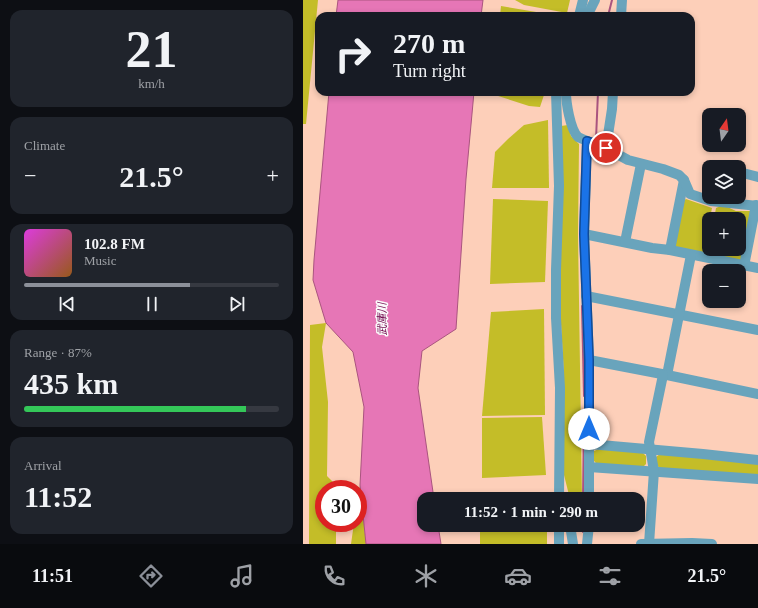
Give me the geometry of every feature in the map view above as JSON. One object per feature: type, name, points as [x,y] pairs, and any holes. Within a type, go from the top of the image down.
[{"type":"street","points":[[580,12],[583,0]]},
{"type":"street","points":[[589,12],[595,0]]},
{"type":"street","points":[[621,12],[622,0]]},
{"type":"street","points":[[556,96],[559,186],[556,270],[556,318],[560,388],[559,492]]},
{"type":"street","points":[[567,96],[569,115],[574,130],[578,136],[606,148],[628,160],[663,169],[679,176],[684,180],[690,194],[702,197]]},
{"type":"street","points":[[606,148],[613,96]]},
{"type":"street","points":[[587,141],[584,234],[589,360],[589,492]]},
{"type":"street","points":[[625,242],[641,164]]},
{"type":"street","points":[[746,174],[758,177]]},
{"type":"street","points":[[670,250],[684,180]]},
{"type":"street","points":[[744,204],[757,206],[744,264]]},
{"type":"street","points":[[584,234],[734,264]]},
{"type":"street","points":[[649,544],[654,471],[649,442],[691,255]]},
{"type":"street","points":[[746,266],[758,268]]},
{"type":"street","points":[[586,296],[758,330]]},
{"type":"street","points":[[589,360],[758,394]]},
{"type":"street","points":[[589,444],[758,460]]},
{"type":"street","points":[[589,467],[758,479]]},
{"type":"street","points":[[559,472],[563,492]]},
{"type":"street","points":[[559,532],[559,544]]},
{"type":"street","points":[[571,532],[573,544]]},
{"type":"street","points":[[587,544],[588,532]]},
{"type":"street","points":[[641,544],[712,544]]},
{"type":"shaded area","points":[[303,0],[318,0],[317,12],[315,12],[315,31],[306,124],[303,124]]},
{"type":"shaded area","points":[[515,0],[570,0],[567,12],[524,5]]},
{"type":"shaded area","points":[[501,6],[536,12],[500,12]]},
{"type":"shaded area","points":[[498,96],[544,96],[540,107],[529,106]]},
{"type":"shaded area","points":[[548,120],[549,188],[492,188],[495,152],[524,125]]},
{"type":"shaded area","points":[[568,125],[571,136],[579,144],[578,235],[582,492],[568,492],[563,471],[564,375],[560,307],[561,126]]},
{"type":"shaded area","points":[[493,199],[548,201],[545,282],[490,284]]},
{"type":"shaded area","points":[[686,199],[712,208],[711,212],[702,212],[702,254],[674,246],[683,201]]},
{"type":"shaded area","points":[[723,205],[736,211],[751,211],[746,239],[746,212],[715,212],[716,208]]},
{"type":"shaded area","points":[[712,256],[743,256],[742,262]]},
{"type":"shaded area","points":[[544,309],[545,415],[482,416],[491,312]]},
{"type":"shaded area","points":[[326,323],[322,347],[328,402],[327,476],[331,480],[315,480],[315,532],[336,532],[336,544],[309,544],[310,325]]},
{"type":"shaded area","points":[[542,417],[546,475],[482,478],[482,418]]},
{"type":"shaded area","points":[[599,449],[643,453],[646,456],[646,464],[643,467],[597,464],[594,461],[594,451]]},
{"type":"shaded area","points":[[660,454],[758,464],[758,476],[660,469],[657,465],[656,457]]},
{"type":"shaded area","points":[[353,532],[365,532],[366,544],[351,544]]},
{"type":"shaded area","points":[[480,532],[547,532],[547,544],[480,544]]},
{"type":"water","points":[[338,0],[483,0],[482,12],[336,12]]},
{"type":"water","name":"武庫川","points":[[329,96],[474,96],[466,179],[456,329],[422,351],[418,388],[433,492],[417,492],[417,532],[439,532],[441,544],[366,544],[365,532],[367,532],[367,480],[360,480],[364,407],[353,352],[326,323],[313,280]]},
{"type":"waterway","points":[[609,12],[612,0]]},
{"type":"waterway","points":[[596,139],[598,96]]},
{"type":"waterway","points":[[582,306],[584,396]]},
{"type":"waterway","points":[[583,492],[584,416]]},
{"type":"route","points":[[589,429],[589,360],[584,234],[587,141],[606,148]]}]
